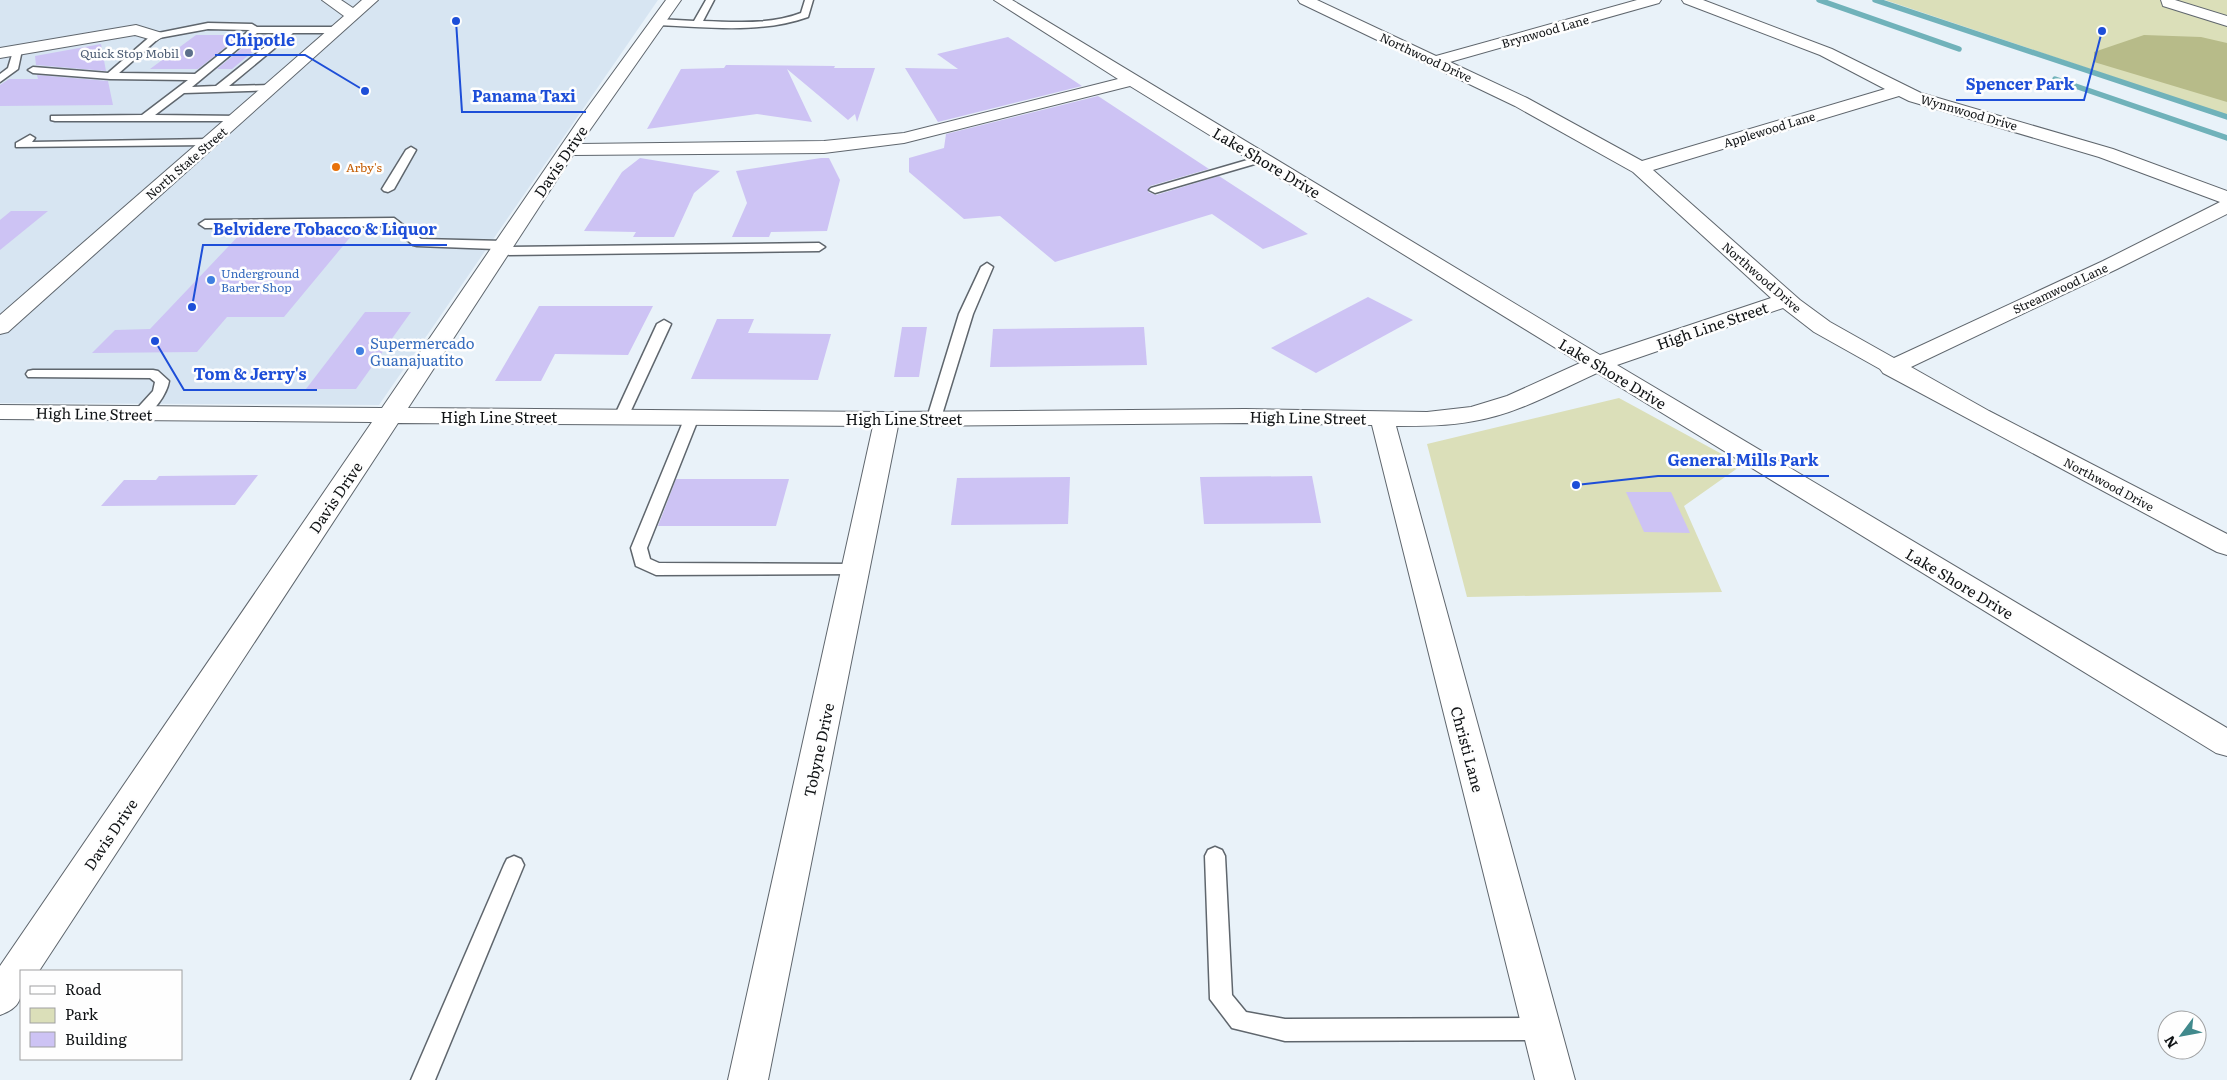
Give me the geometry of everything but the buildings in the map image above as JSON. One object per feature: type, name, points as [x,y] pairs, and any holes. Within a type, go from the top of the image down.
[{"type":"street","points":[[329,0],[342,6],[353,16]]},
{"type":"street","name":"North State Street","points":[[0,327],[371,0]]},
{"type":"street","name":"Davis Drive","points":[[0,998],[567,150],[674,0]]},
{"type":"street","name":"Lake Shore Drive","points":[[1001,0],[2227,744]]},
{"type":"street","name":"Northwood Drive","points":[[1305,0],[1521,102],[1640,168],[1786,300],[1822,327],[1892,368],[2227,546]]},
{"type":"street","name":"Brynwood Lane","points":[[1436,61],[1654,0]]},
{"type":"street","name":"Wynnwood Drive","points":[[1689,0],[1826,52],[1899,90],[1934,104],[2106,154],[2227,198]]},
{"type":"street","points":[[2168,0],[2168,3],[2227,21]]},
{"type":"street","points":[[2205,0],[2227,6]]},
{"type":"street","points":[[0,53],[136,30],[156,36]]},
{"type":"street","points":[[567,150],[824,147],[904,138],[1133,80]]},
{"type":"street","name":"Applewood Lane","points":[[1640,168],[1899,90]]},
{"type":"street","name":"Streamwood Lane","points":[[1892,368],[2227,206]]},
{"type":"street","name":"High Line Street","points":[[0,412],[888,419],[1245,416],[1427,418],[1474,414],[1536,393],[1598,364],[1786,300]]},
{"type":"street","name":"Christi Lane","points":[[1382,418],[1555,1080]]},
{"type":"street","name":"Tobyne Drive","points":[[748,1080],[888,419]]},
{"type":"lane","points":[[697,23],[710,0]]},
{"type":"lane","points":[[658,22],[775,24],[795,21],[805,15],[809,0]]},
{"type":"lane","points":[[110,76],[156,36],[192,29],[226,27],[252,27],[255,30],[337,30]]},
{"type":"lane","points":[[144,118],[182,90],[255,30]]},
{"type":"lane","points":[[218,89],[290,30]]},
{"type":"lane","points":[[0,79],[13,69],[17,50]]},
{"type":"lane","points":[[117,55],[138,51]]},
{"type":"lane","points":[[33,70],[110,76],[198,76]]},
{"type":"lane","points":[[182,90],[272,88]]},
{"type":"lane","points":[[56,118],[237,118]]},
{"type":"lane","points":[[30,138],[20,145],[210,142]]},
{"type":"lane","points":[[388,189],[411,150]]},
{"type":"lane","points":[[1155,190],[1261,159]]},
{"type":"lane","points":[[205,224],[394,222],[417,242],[502,248],[820,247]]},
{"type":"lane","points":[[934,418],[966,314],[987,267]]},
{"type":"lane","points":[[621,417],[664,324]]},
{"type":"lane","points":[[33,374],[153,374],[162,381],[160,392],[139,414]]},
{"type":"lane","points":[[692,417],[639,548],[642,562],[656,569],[856,570]]},
{"type":"lane","points":[[1215,856],[1221,999],[1240,1021],[1285,1030],[1541,1029]]},
{"type":"lane","points":[[423,1080],[514,865]]},
{"type":"shaded area","points":[[0,0],[658,0],[379,405],[0,403]]},
{"type":"green space","points":[[1885,0],[2227,0],[2227,115]]},
{"type":"green space","points":[[2144,35],[2201,37],[2227,43],[2227,102],[2094,62],[2094,52]]},
{"type":"green space","points":[[1619,398],[1742,465],[1684,506],[1722,592],[1467,597],[1427,444]]},
{"type":"waterway","points":[[1819,0],[1959,49]]},
{"type":"waterway","points":[[1875,0],[2227,117]]},
{"type":"waterway","points":[[2055,79],[2227,138]]},
{"type":"place","name":"Panama Taxi","points":[[456,21]]},
{"type":"place","name":"Spencer Park","points":[[2102,31]]},
{"type":"place","name":"Quick Stop Mobil","points":[[189,53]]},
{"type":"place","name":"Chipotle","points":[[365,91]]},
{"type":"place","name":"Arby's","points":[[336,167]]},
{"type":"place","name":"Underground Barber Shop","points":[[211,280]]},
{"type":"place","name":"Belvidere Tobacco & Liquor","points":[[192,307]]},
{"type":"place","name":"Tom & Jerry's","points":[[155,341]]},
{"type":"place","name":"Supermercado Guanajuatito","points":[[360,351]]},
{"type":"place","name":"General Mills Park","points":[[1576,485]]}]
